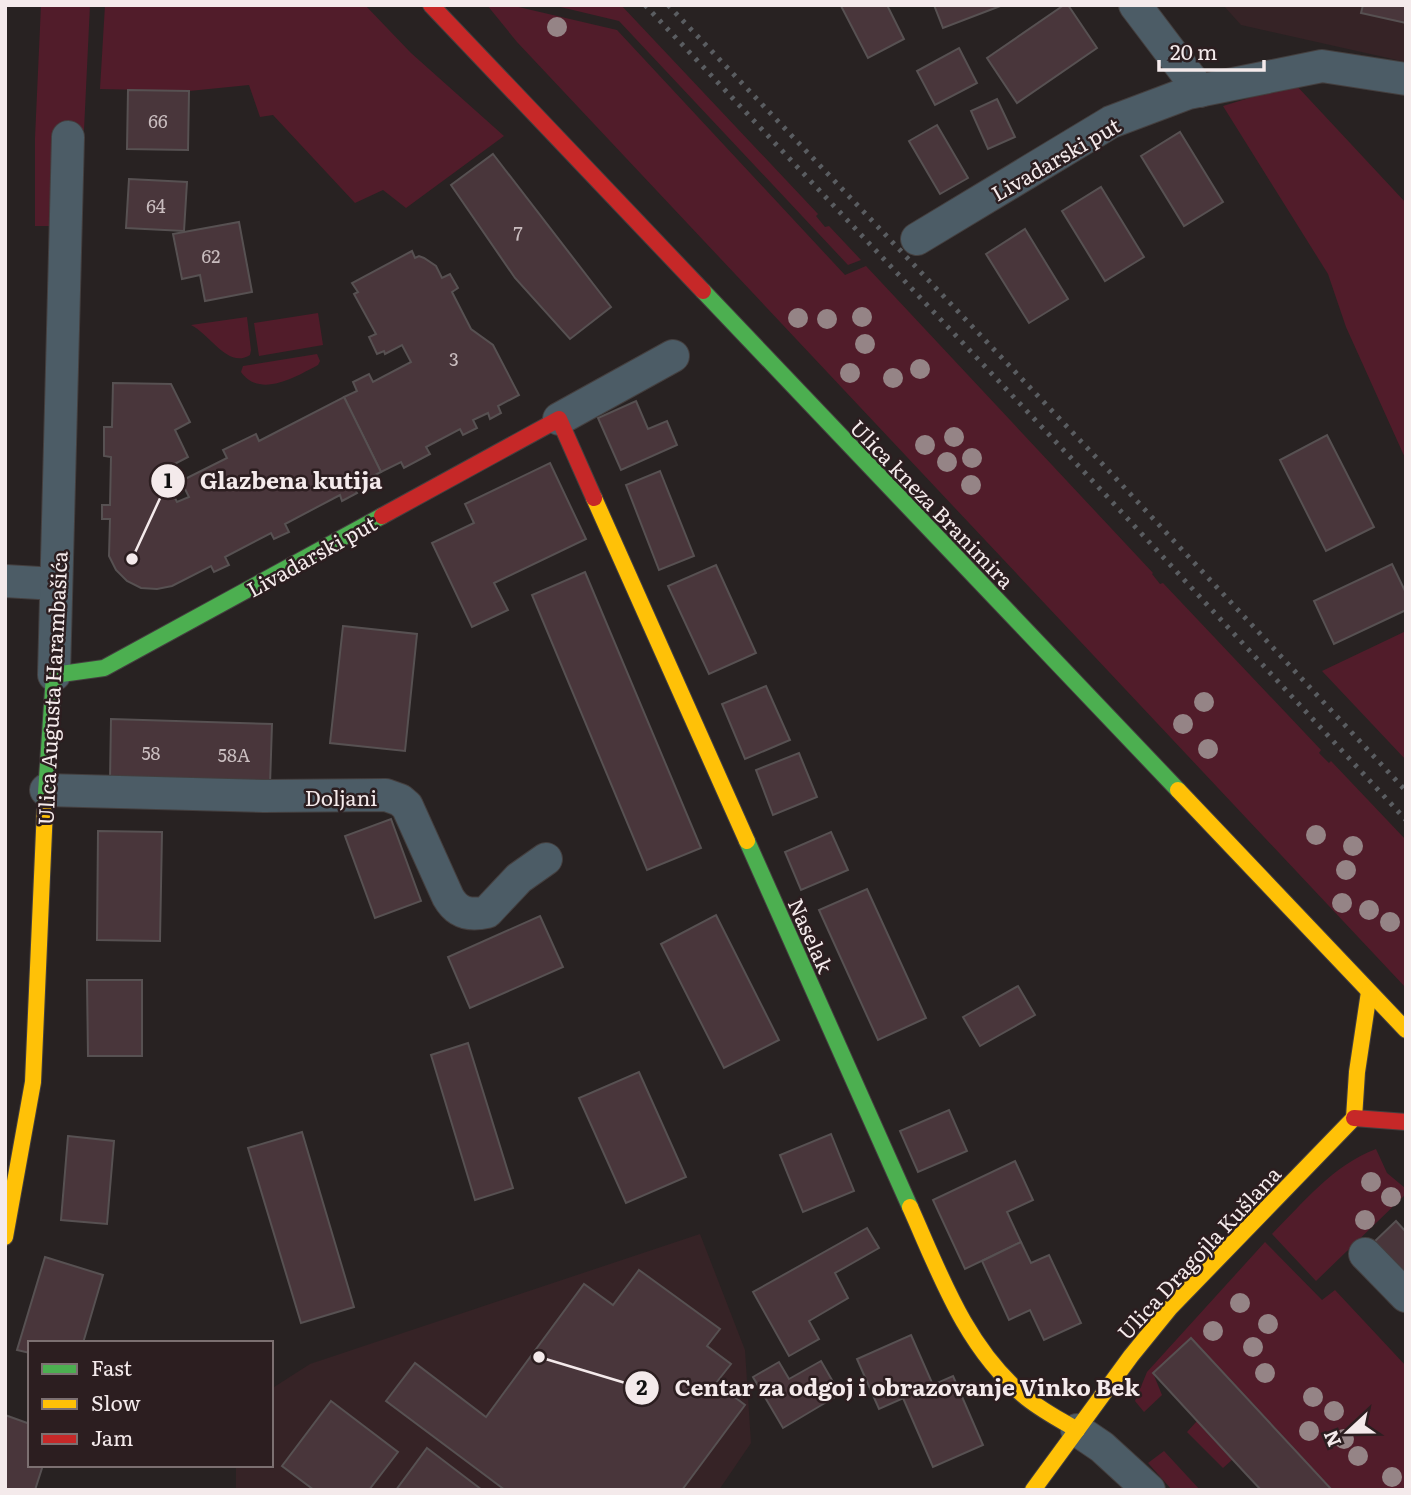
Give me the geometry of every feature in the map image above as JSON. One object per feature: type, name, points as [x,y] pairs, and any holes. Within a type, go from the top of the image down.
[{"type":"street","name":"Ulica kneza Branimira","points":[[431,5],[1406,1030]]},
{"type":"street","points":[[1135,5],[1200,91]]},
{"type":"street","name":"Livadarski put","points":[[917,239],[1111,122],[1200,91],[1322,66],[1406,79]]},
{"type":"street","name":"Ulica Augusta Harambašića","points":[[5,1237],[16,1116],[33,1082],[46,790],[54,676],[68,137]]},
{"type":"street","name":"Livadarski put","points":[[54,676],[104,668],[121,660],[673,356]]},
{"type":"street","name":"Naselak","points":[[559,419],[956,1311],[981,1350],[1006,1380],[1034,1404],[1077,1430]]},
{"type":"street","points":[[5,581],[56,584]]},
{"type":"street","name":"Doljani","points":[[46,790],[264,796],[386,795],[407,806],[448,897],[452,904],[467,914],[487,912],[519,878],[546,859]]},
{"type":"street","points":[[1369,992],[1357,1072],[1354,1118],[1406,1122]]},
{"type":"street","name":"Ulica Dragojla Kušlana","points":[[1033,1490],[1131,1356],[1170,1308],[1354,1118]]},
{"type":"street","points":[[1365,1254],[1406,1296]]},
{"type":"street","points":[[1077,1430],[1102,1447],[1149,1490]]},
{"type":"shaded area","points":[[41,5],[90,5],[84,130],[52,131],[51,226],[35,226],[35,138]]},
{"type":"shaded area","points":[[105,5],[365,5],[411,53],[504,136],[406,208],[383,190],[355,203],[273,115],[260,117],[249,85],[189,91],[100,89]]},
{"type":"shaded area","points":[[487,5],[510,5],[617,30],[845,275],[866,266],[1153,573],[1160,584],[1163,583],[1321,750],[1319,753],[1329,763],[1331,761],[1406,840],[1406,988],[517,42]]},
{"type":"shaded area","points":[[552,5],[621,5],[818,214],[816,216],[825,227],[829,226],[861,260],[848,265],[619,21]]},
{"type":"shaded area","points":[[1223,5],[1406,5],[1406,62],[1241,25]]},
{"type":"shaded area","points":[[1295,84],[1406,203],[1406,460],[1346,327],[1328,274],[1223,106]]},
{"type":"shaded area","points":[[318,313],[323,345],[259,356],[254,323]]},
{"type":"shaded area","points":[[247,317],[251,350],[250,355],[242,358],[227,354],[191,325]]},
{"type":"shaded area","points":[[317,354],[320,361],[318,365],[279,383],[258,384],[241,372],[243,366]]},
{"type":"shaded area","points":[[1406,631],[1406,760],[1322,671]]},
{"type":"shaded area","points":[[1376,1149],[1387,1173],[1405,1188],[1406,1194],[1316,1281],[1272,1234],[1332,1175],[1360,1156]]},
{"type":"shaded area","points":[[700,1234],[745,1350],[751,1443],[719,1490],[236,1490],[236,1467],[273,1467],[273,1388],[310,1364]]},
{"type":"shaded area","points":[[1265,1242],[1322,1300],[1335,1290],[1406,1366],[1406,1490],[1332,1490],[1191,1338],[1153,1373],[1162,1395],[1144,1412],[1135,1401],[1147,1372]]},
{"type":"shaded area","points":[[1197,1421],[1233,1459],[1223,1468],[1187,1432]]},
{"type":"shaded area","points":[[1164,1451],[1200,1490],[1172,1490],[1148,1463]]},
{"type":"building","points":[[887,5],[904,39],[868,58],[841,6]]},
{"type":"building","points":[[934,5],[1003,5],[943,28]]},
{"type":"building","points":[[1064,5],[1068,5],[1097,48],[1017,103],[987,58]]},
{"type":"building","points":[[1363,5],[1406,5],[1406,23],[1361,13]]},
{"type":"building","points":[[959,48],[977,83],[935,105],[917,71]]},
{"type":"building","points":[[128,90],[189,91],[188,150],[127,149]]},
{"type":"building","points":[[997,99],[1015,137],[988,149],[971,111]]},
{"type":"building","points":[[937,125],[968,178],[940,194],[909,141]]},
{"type":"building","points":[[1180,132],[1223,202],[1184,226],[1141,156]]},
{"type":"building","points":[[493,154],[611,307],[570,339],[515,278],[451,185]]},
{"type":"building","points":[[129,179],[187,182],[184,231],[126,228]]},
{"type":"building","points":[[1101,187],[1144,257],[1105,281],[1062,211]]},
{"type":"building","points":[[239,222],[252,292],[205,301],[200,275],[182,279],[173,234]]},
{"type":"building","points":[[1025,229],[1068,299],[1029,323],[986,254]]},
{"type":"building","points":[[412,251],[415,258],[419,256],[436,266],[442,278],[450,274],[458,288],[452,292],[471,329],[493,345],[519,395],[498,406],[501,413],[490,419],[488,413],[473,420],[477,428],[463,435],[460,429],[426,447],[430,454],[404,468],[401,462],[381,472],[344,397],[357,391],[353,382],[369,374],[373,382],[411,362],[402,345],[385,354],[384,351],[377,354],[369,337],[376,334],[354,294],[358,292],[352,283]]},
{"type":"building","points":[[113,383],[171,384],[190,422],[175,430],[188,457],[161,471],[177,502],[189,497],[181,481],[227,458],[223,450],[256,434],[259,441],[344,397],[381,472],[353,486],[357,493],[342,501],[340,495],[285,524],[289,532],[274,539],[271,533],[225,557],[229,565],[214,572],[211,566],[172,586],[141,588],[127,581],[116,570],[109,556],[110,519],[102,519],[102,505],[110,505],[111,457],[104,456],[104,427],[112,427]]},
{"type":"building","points":[[636,401],[648,429],[667,421],[677,445],[621,470],[598,418]]},
{"type":"building","points":[[1327,435],[1374,527],[1326,551],[1280,460]]},
{"type":"building","points":[[550,463],[586,539],[494,583],[508,610],[472,627],[432,543],[474,523],[465,504]]},
{"type":"building","points":[[660,471],[694,556],[659,570],[626,485]]},
{"type":"building","points":[[1392,564],[1406,593],[1406,610],[1334,644],[1314,601]]},
{"type":"building","points":[[716,565],[756,653],[709,674],[668,586]]},
{"type":"building","points":[[585,572],[701,848],[647,870],[532,595]]},
{"type":"building","points":[[343,626],[417,634],[405,751],[330,743]]},
{"type":"building","points":[[766,686],[790,740],[745,759],[722,704]]},
{"type":"building","points":[[111,719],[272,724],[270,785],[110,780]]},
{"type":"building","points":[[799,753],[817,797],[773,815],[756,770]]},
{"type":"building","points":[[391,819],[421,901],[375,918],[345,836]]},
{"type":"building","points":[[98,831],[162,832],[160,941],[97,940]]},
{"type":"building","points":[[831,832],[848,870],[801,890],[785,852]]},
{"type":"building","points":[[867,889],[926,1018],[878,1040],[819,910]]},
{"type":"building","points":[[716,915],[779,1040],[724,1068],[661,944]]},
{"type":"building","points":[[540,916],[563,967],[470,1008],[448,957]]},
{"type":"building","points":[[87,980],[142,980],[142,1056],[88,1056]]},
{"type":"building","points":[[1018,986],[1035,1015],[980,1046],[963,1017]]},
{"type":"building","points":[[468,1043],[513,1188],[475,1200],[431,1055]]},
{"type":"building","points":[[639,1072],[686,1177],[626,1203],[579,1098]]},
{"type":"building","points":[[949,1110],[967,1151],[918,1172],[900,1131]]},
{"type":"building","points":[[302,1132],[354,1307],[301,1323],[248,1148]]},
{"type":"building","points":[[831,1134],[854,1191],[803,1212],[780,1155]]},
{"type":"building","points":[[68,1136],[114,1141],[107,1224],[61,1220]]},
{"type":"building","points":[[1015,1161],[1033,1200],[1007,1212],[1021,1242],[965,1269],[933,1200]]},
{"type":"building","points":[[1396,1221],[1406,1232],[1406,1277],[1373,1243]]},
{"type":"building","points":[[867,1228],[879,1248],[835,1273],[848,1298],[809,1321],[819,1339],[789,1356],[753,1292]]},
{"type":"building","points":[[1021,1242],[1031,1263],[1049,1255],[1081,1323],[1044,1340],[1030,1310],[1009,1320],[982,1261]]},
{"type":"building","points":[[45,1257],[103,1275],[84,1341],[28,1341],[28,1353],[17,1350]]},
{"type":"building","points":[[639,1270],[720,1329],[707,1346],[731,1364],[716,1383],[745,1405],[682,1490],[505,1490],[386,1401],[415,1363],[486,1417],[584,1284],[613,1305]]},
{"type":"building","points":[[911,1335],[933,1385],[879,1409],[857,1359]]},
{"type":"building","points":[[1191,1338],[1332,1490],[1261,1490],[1247,1475],[1153,1373]]},
{"type":"building","points":[[821,1361],[840,1394],[783,1428],[753,1377],[779,1362],[789,1379]]},
{"type":"building","points":[[953,1376],[983,1445],[933,1467],[903,1398]]},
{"type":"building","points":[[331,1401],[398,1452],[369,1490],[314,1490],[282,1466]]},
{"type":"building","points":[[5,1415],[28,1423],[28,1467],[42,1467],[35,1490],[5,1490]]},
{"type":"building","points":[[427,1448],[482,1490],[396,1490]]},
{"type":"railway","points":[[645,5],[1103,492],[1406,820]]},
{"type":"railway","points":[[668,5],[1109,471],[1406,791]]},
{"type":"traffic: fast","points":[[703,291],[1178,790]]},
{"type":"traffic: fast","points":[[45,808],[54,675],[104,668],[382,516]]},
{"type":"traffic: fast","points":[[747,841],[910,1207]]},
{"type":"traffic: slow","points":[[594,498],[747,841]]},
{"type":"traffic: slow","points":[[1178,790],[1406,1030]]},
{"type":"traffic: slow","points":[[5,1237],[33,1082],[45,808]]},
{"type":"traffic: slow","points":[[1354,1118],[1357,1072],[1369,992]]},
{"type":"traffic: slow","points":[[1033,1490],[1131,1356],[1170,1308],[1354,1118]]},
{"type":"traffic: slow","points":[[910,1207],[956,1308],[985,1354],[1023,1395],[1077,1430]]},
{"type":"traffic: jam","points":[[431,5],[703,291]]},
{"type":"traffic: jam","points":[[382,516],[559,419],[594,498]]},
{"type":"traffic: jam","points":[[1354,1118],[1406,1122]]},
{"type":"place","name":"Glazbena kutija","points":[[132,559]]},
{"type":"place","name":"Centar za odgoj i obrazovanje Vinko Bek","points":[[539,1357]]}]
